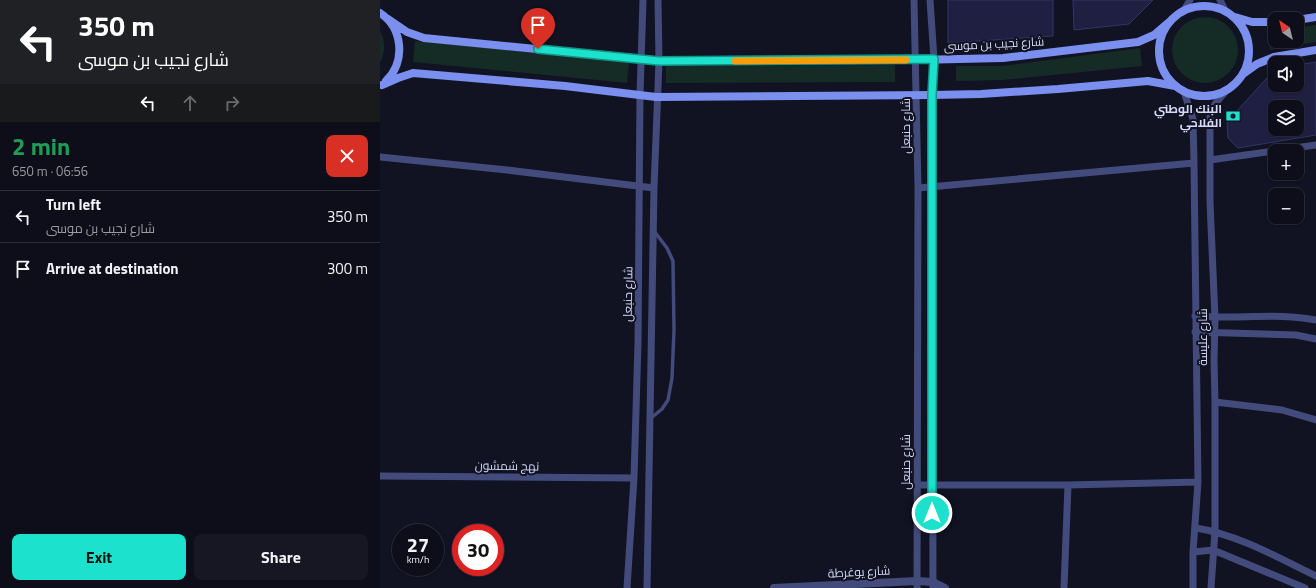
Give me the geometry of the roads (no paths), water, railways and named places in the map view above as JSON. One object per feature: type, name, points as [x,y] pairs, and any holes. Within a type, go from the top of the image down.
[{"type":"main road","points":[[1268,22],[1252,22],[1234,16],[1215,6],[1194,6],[1184,10],[1175,15],[1162,33],[1158,44],[1158,56],[1161,67],[1167,78],[1174,86],[1184,92],[1198,96],[1212,96],[1226,91],[1257,64],[1274,57],[1316,50]]},
{"type":"main road","name":"شارع نجيب بن موسى","points":[[382,14],[407,32],[424,38],[659,61],[916,60],[1003,58],[1138,42],[1154,35],[1168,23]]},
{"type":"main road","points":[[381,85],[390,77],[396,68],[399,53],[398,38],[394,28],[382,14]]},
{"type":"main road","points":[[1234,16],[1244,29],[1249,44],[1249,60],[1243,75]]},
{"type":"main road","points":[[1304,19],[1316,17]]},
{"type":"main road","points":[[381,85],[413,73],[565,86],[656,97],[932,95],[1058,89],[1148,81],[1174,86]]},
{"type":"street","name":"شارع حنبعل","points":[[627,588],[634,478],[638,343],[640,95],[643,0]]},
{"type":"street","name":"شارع حنبعل","points":[[647,588],[656,97],[659,61],[658,0]]},
{"type":"street","name":"شارع حنبعل","points":[[914,0],[918,188],[917,585]]},
{"type":"street","points":[[930,0],[934,59],[932,95],[933,585]]},
{"type":"street","points":[[1184,10],[1190,0]]},
{"type":"street","points":[[1220,0],[1225,10]]},
{"type":"street","name":"شارع عليسة","points":[[1211,588],[1215,531],[1215,318],[1212,248],[1210,117],[1215,104],[1226,91]]},
{"type":"street","name":"شارع عليسة","points":[[1184,92],[1193,119],[1194,163],[1198,482],[1196,528],[1193,552],[1193,588]]},
{"type":"street","points":[[1210,160],[1316,145]]},
{"type":"street","points":[[380,157],[507,170],[654,188]]},
{"type":"street","points":[[918,188],[932,188],[1194,163]]},
{"type":"street","points":[[1195,316],[1215,318],[1299,318],[1316,320]]},
{"type":"street","points":[[1195,332],[1296,335],[1316,339]]},
{"type":"street","points":[[1215,402],[1282,410],[1316,420]]},
{"type":"street","name":"نهج شمشون","points":[[380,476],[634,478]]},
{"type":"street","points":[[918,485],[1068,485],[1198,482]]},
{"type":"street","points":[[1064,588],[1068,485]]},
{"type":"street","points":[[1196,528],[1215,531],[1260,548],[1316,576]]},
{"type":"street","points":[[1193,552],[1213,550],[1305,588]]},
{"type":"street","name":"شارع يوغرطة","points":[[774,588],[917,585],[933,585],[945,588]]},
{"type":"lane","points":[[650,419],[662,409],[668,400],[672,378],[674,330],[673,261],[667,248],[653,230]]},
{"type":"place","name":"البنك الوطني الفلاحي","points":[[1233,116]]}]
